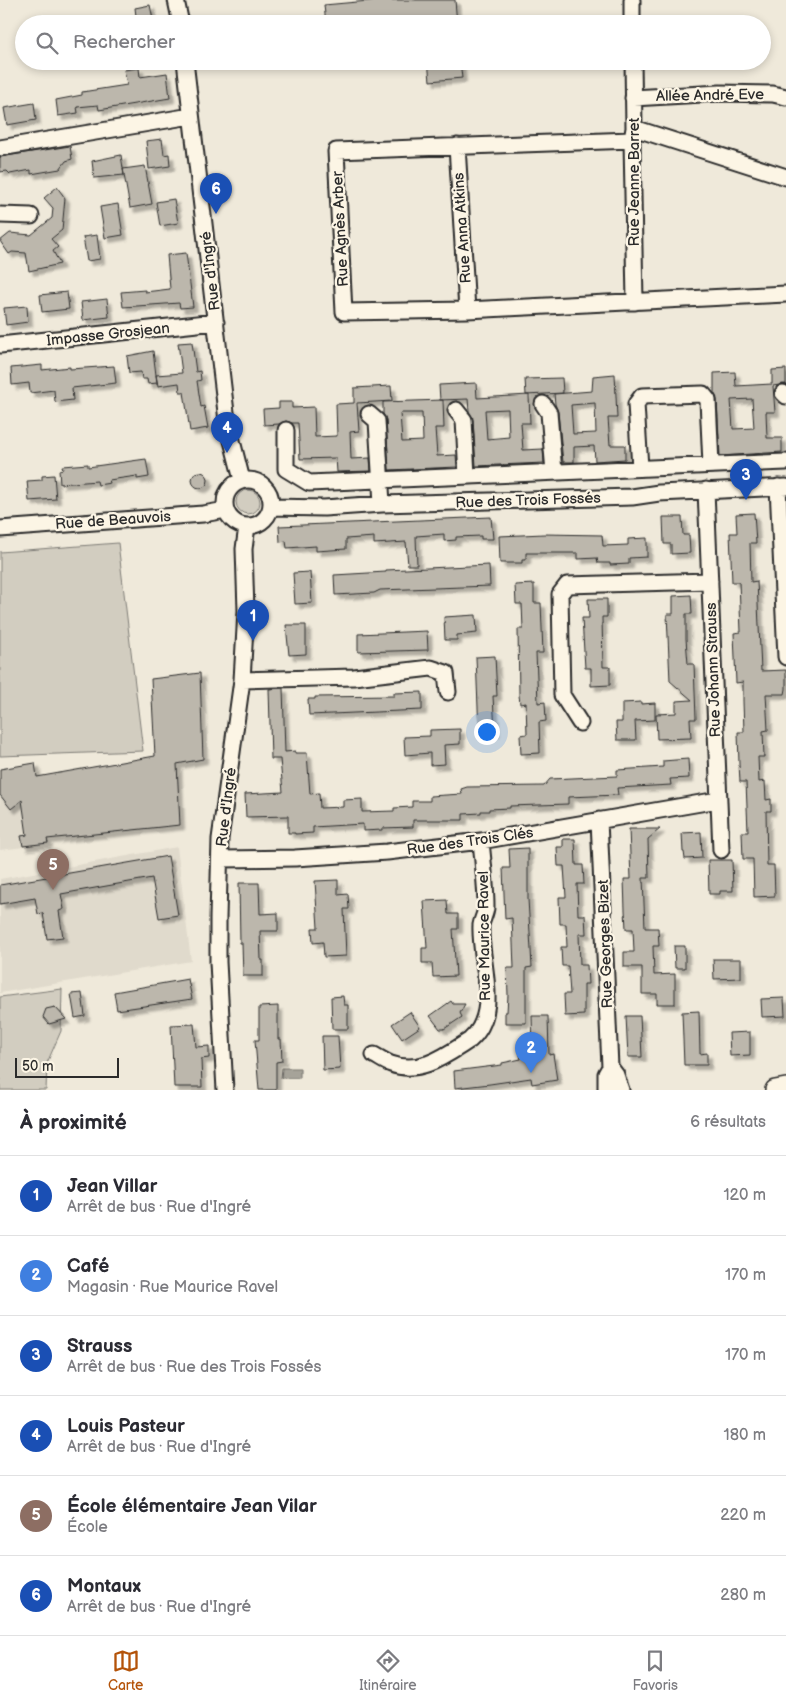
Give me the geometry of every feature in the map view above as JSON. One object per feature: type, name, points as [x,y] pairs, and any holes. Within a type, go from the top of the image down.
[{"type":"main road","points":[[775,1090],[786,1088]]},
{"type":"street","points":[[176,0],[179,15]]},
{"type":"street","points":[[632,0],[632,15]]},
{"type":"street","name":"Rue d'Ingré","points":[[186,70],[228,421],[242,480]]},
{"type":"street","name":"Rue Jeanne Barret","points":[[632,70],[636,302]]},
{"type":"street","name":"Allée André Eve","points":[[633,98],[720,93],[773,94],[786,97]]},
{"type":"street","points":[[0,148],[191,116]]},
{"type":"street","name":"Rue Agnès Arber","points":[[786,177],[633,134],[457,146],[336,151],[344,312],[467,310],[786,294]]},
{"type":"street","name":"Rue Anna Atkins","points":[[457,146],[467,310]]},
{"type":"street","points":[[0,215],[31,216]]},
{"type":"street","name":"Impasse Grosjean","points":[[0,345],[216,322]]},
{"type":"street","points":[[640,468],[636,404],[642,396],[703,394],[708,400],[711,465]]},
{"type":"street","points":[[542,404],[549,413],[554,472]]},
{"type":"street","points":[[456,410],[464,420],[467,476]]},
{"type":"street","points":[[369,414],[376,421],[382,481],[382,504]]},
{"type":"street","points":[[286,430],[286,469],[309,483],[786,462]]},
{"type":"street","points":[[242,480],[257,482],[264,486],[271,499],[270,507],[265,519],[260,523],[247,526],[234,521],[226,510],[226,495],[235,483],[242,480]]},
{"type":"street","points":[[782,487],[786,657]]},
{"type":"street","name":"Rue des Trois Fossés","points":[[270,507],[324,508],[382,504],[632,497],[659,493],[782,487]]},
{"type":"street","name":"Rue Johann Strauss","points":[[706,490],[721,850]]},
{"type":"street","name":"Rue de Beauvois","points":[[0,529],[203,514],[226,510]]},
{"type":"street","name":"Rue d'Ingré","points":[[225,1090],[218,962],[220,839],[242,680],[246,611],[244,549],[247,526]]},
{"type":"street","points":[[580,723],[562,695],[560,594],[567,585],[710,581]]},
{"type":"street","points":[[242,680],[354,677],[431,668],[446,673],[448,692]]},
{"type":"street","name":"Rue des Trois Clés","points":[[220,859],[295,858],[387,852],[481,841],[718,800]]},
{"type":"street","name":"Rue Georges Bizet","points":[[599,820],[610,1067],[606,1074],[606,1090]]},
{"type":"street","name":"Rue Maurice Ravel","points":[[374,1055],[391,1064],[408,1068],[424,1066],[470,1040],[480,1028],[484,1018],[488,994],[481,925],[486,908],[481,841]]},
{"type":"street","name":"Rue Georges Bizet","points":[[610,1067],[616,1075],[621,1090]]},
{"type":"shaded area","points":[[248,490],[253,491],[259,497],[259,507],[253,513],[248,514],[243,513],[237,507],[236,502],[237,497],[243,491]]},
{"type":"shaded area","points":[[118,543],[143,751],[0,756],[0,552]]},
{"type":"shaded area","points":[[33,764],[49,844],[0,850],[0,769]]},
{"type":"shaded area","points":[[177,847],[191,961],[0,993],[0,879]]},
{"type":"shaded area","points":[[62,989],[61,1031],[47,1063],[46,1090],[0,1090],[0,997]]},
{"type":"shaded area","points":[[282,1068],[300,1068],[300,1078],[281,1078]]},
{"type":"building","points":[[379,0],[455,0],[456,15],[325,15],[324,5]]},
{"type":"building","points":[[150,5],[152,15],[136,15],[135,8]]},
{"type":"building","points":[[124,70],[139,70],[140,77],[167,73],[170,98],[99,110],[98,105],[77,107],[78,113],[58,116],[56,100],[82,95],[82,92],[127,85]]},
{"type":"building","points":[[429,70],[461,70],[462,78],[430,81]]},
{"type":"building","points":[[34,103],[36,120],[7,125],[4,108]]},
{"type":"building","points":[[162,139],[164,155],[169,154],[170,166],[149,169],[146,141]]},
{"type":"building","points":[[70,146],[72,159],[66,161],[60,169],[31,174],[31,170],[10,174],[7,171],[0,172],[0,157]]},
{"type":"building","points":[[121,155],[124,175],[94,178],[92,161]]},
{"type":"building","points":[[145,166],[152,204],[130,208],[123,169]]},
{"type":"building","points":[[57,187],[65,198],[62,230],[51,239],[58,247],[53,251],[60,264],[29,271],[26,253],[12,252],[9,254],[0,241],[10,233],[31,235],[52,218],[53,208],[44,198]]},
{"type":"building","points":[[174,199],[178,223],[160,226],[156,202]]},
{"type":"building","points":[[118,204],[123,235],[105,238],[100,207]]},
{"type":"building","points":[[97,235],[100,259],[87,261],[83,237]]},
{"type":"building","points":[[186,253],[193,307],[180,308],[179,303],[123,307],[121,292],[170,289],[167,255]]},
{"type":"building","points":[[67,292],[69,309],[42,312],[40,295]]},
{"type":"building","points":[[107,299],[109,317],[83,320],[81,302]]},
{"type":"building","points":[[27,306],[28,322],[6,325],[4,308]]},
{"type":"building","points":[[192,342],[196,372],[200,371],[201,380],[197,381],[201,407],[204,406],[208,428],[190,431],[184,392],[180,392],[179,383],[158,386],[156,375],[182,373],[178,343]]},
{"type":"building","points":[[153,351],[157,383],[148,384],[147,379],[142,379],[141,372],[129,373],[127,356]]},
{"type":"building","points":[[42,365],[42,370],[114,366],[116,383],[72,388],[73,400],[55,402],[54,390],[30,393],[29,383],[12,385],[11,368]]},
{"type":"building","points":[[786,369],[786,384],[773,386],[775,412],[766,412],[767,438],[782,438],[782,452],[720,456],[714,373],[735,372],[736,386],[772,384],[772,370]],"holes":[[[752,399],[754,428],[733,429],[731,400]]]},
{"type":"building","points":[[615,374],[617,418],[608,418],[610,445],[625,445],[625,459],[595,461],[594,446],[574,447],[574,462],[563,462],[558,412],[554,394],[592,391],[593,376]],"holes":[[[595,403],[596,433],[573,434],[571,405]]]},
{"type":"building","points":[[562,378],[563,393],[526,395],[525,379]]},
{"type":"building","points":[[476,383],[477,398],[529,395],[530,423],[521,423],[523,450],[543,449],[544,463],[476,466],[473,420],[469,411],[468,399],[440,400],[439,385]],"holes":[[[508,409],[509,437],[487,439],[485,410]]]},
{"type":"building","points":[[391,386],[392,401],[357,403],[359,431],[350,432],[351,459],[370,458],[371,471],[337,472],[336,458],[300,459],[298,423],[286,421],[279,424],[264,425],[263,409],[279,408],[279,402],[292,402],[292,408],[314,407],[315,437],[337,436],[336,404],[354,403],[354,388]]},
{"type":"building","points":[[443,400],[444,428],[435,428],[437,456],[456,455],[457,467],[389,470],[383,402]],"holes":[[[400,413],[422,413],[423,441],[402,442]]]},
{"type":"building","points":[[146,459],[149,477],[137,479],[137,476],[109,480],[110,483],[98,485],[97,481],[60,484],[59,470],[63,469],[62,466],[88,464],[88,467]]},
{"type":"building","points":[[197,472],[203,472],[208,477],[206,486],[197,488],[192,483],[192,477]]},
{"type":"building","points":[[54,475],[56,499],[29,501],[27,481],[42,480],[42,476]]},
{"type":"building","points":[[754,513],[756,543],[750,543],[751,582],[757,581],[761,671],[786,670],[786,689],[785,694],[766,694],[768,730],[763,731],[764,757],[758,757],[759,782],[765,781],[766,800],[771,799],[771,811],[766,811],[767,865],[774,865],[775,896],[754,897],[753,859],[743,859],[742,832],[748,832],[746,782],[740,782],[738,732],[744,732],[743,682],[736,683],[734,633],[741,632],[739,582],[732,582],[730,533],[737,533],[736,514]]},
{"type":"building","points":[[491,517],[493,539],[481,539],[481,536],[456,537],[456,540],[444,541],[444,534],[416,536],[417,565],[408,565],[406,542],[374,544],[374,537],[346,539],[346,549],[316,551],[316,546],[287,548],[286,541],[280,542],[279,526]]},
{"type":"building","points":[[663,517],[682,517],[683,535],[689,535],[690,553],[671,554],[671,544],[664,544]]},
{"type":"building","points":[[544,534],[602,535],[603,546],[628,545],[628,539],[647,538],[647,557],[629,558],[629,564],[610,565],[610,563],[598,563],[597,558],[578,559],[578,553],[526,553],[526,560],[522,560],[522,563],[500,563],[499,536]]},
{"type":"building","points":[[489,565],[490,586],[380,590],[374,593],[335,595],[334,575],[386,572],[386,570]]},
{"type":"building","points":[[310,572],[312,603],[295,604],[293,573]]},
{"type":"building","points":[[534,584],[534,603],[541,603],[543,653],[536,653],[538,703],[545,702],[546,721],[539,722],[540,753],[521,754],[520,735],[527,734],[526,703],[520,704],[519,695],[518,629],[523,629],[522,604],[516,604],[515,585]]},
{"type":"building","points":[[691,595],[692,614],[686,614],[686,639],[688,664],[694,664],[696,719],[690,719],[691,738],[657,739],[656,714],[676,713],[676,701],[692,700],[670,681],[667,614],[673,614],[673,596]]},
{"type":"building","points":[[588,599],[607,599],[607,617],[602,617],[603,667],[610,667],[610,685],[591,686],[591,668],[585,668],[582,618],[589,618]]},
{"type":"building","points":[[476,615],[477,633],[457,635],[457,640],[445,640],[444,617]]},
{"type":"building","points":[[286,625],[306,625],[306,654],[289,655]]},
{"type":"building","points":[[427,631],[428,650],[358,652],[358,634]]},
{"type":"building","points":[[495,656],[497,696],[493,696],[495,732],[479,733],[476,657]]},
{"type":"building","points":[[200,673],[203,759],[177,764],[180,825],[47,839],[48,843],[23,846],[21,836],[27,835],[22,800],[11,809],[0,795],[0,769],[35,763],[37,777],[155,756],[151,679]]},
{"type":"building","points":[[283,688],[285,752],[307,753],[310,794],[319,793],[320,808],[343,807],[343,800],[362,799],[362,812],[394,811],[394,808],[412,807],[412,801],[430,801],[430,796],[462,794],[461,789],[467,787],[544,786],[550,779],[617,776],[617,770],[663,767],[663,761],[688,759],[689,778],[670,779],[671,785],[617,788],[618,795],[568,797],[568,804],[510,806],[510,808],[489,809],[489,811],[481,811],[481,813],[463,814],[463,820],[413,820],[413,827],[363,831],[363,824],[313,827],[313,833],[288,833],[288,816],[246,817],[245,794],[283,792],[280,759],[271,759],[269,689]]},
{"type":"building","points":[[422,692],[422,710],[309,715],[308,699],[315,699],[315,697],[394,696],[394,693]]},
{"type":"building","points":[[641,702],[641,704],[655,703],[655,720],[635,721],[636,740],[617,740],[616,722],[622,722],[622,703]]},
{"type":"building","points":[[460,729],[460,744],[444,745],[445,764],[430,765],[430,753],[405,755],[404,737],[430,736],[430,730]]},
{"type":"building","points":[[629,829],[660,829],[648,839],[649,878],[643,878],[645,928],[658,928],[659,946],[653,946],[654,975],[675,974],[675,1004],[657,1004],[657,994],[642,994],[642,967],[624,967],[624,952],[634,952],[633,929],[626,929],[625,910],[624,879],[631,879]]},
{"type":"building","points":[[701,832],[702,858],[685,859],[682,833]]},
{"type":"building","points":[[563,839],[575,839],[576,865],[583,865],[584,884],[577,884],[578,915],[585,915],[586,934],[579,934],[580,965],[587,965],[588,984],[584,984],[584,1015],[565,1016],[564,994],[570,994],[568,966],[562,966],[561,947],[567,947],[566,924],[560,924],[559,897],[566,897],[564,866],[558,866],[557,847],[563,847]]},
{"type":"building","points":[[528,848],[528,899],[532,967],[526,968],[526,1023],[505,1023],[508,995],[507,968],[514,968],[512,918],[505,919],[503,868],[510,868],[509,849]]},
{"type":"building","points":[[168,856],[178,915],[159,918],[152,878],[61,894],[64,909],[59,911],[63,937],[47,939],[43,913],[38,914],[35,898],[0,904],[0,885]]},
{"type":"building","points":[[708,860],[732,860],[733,891],[720,891],[720,894],[709,894]]},
{"type":"building","points":[[338,880],[338,895],[348,894],[349,909],[344,909],[346,956],[324,957],[323,942],[313,943],[312,928],[318,928],[315,881]]},
{"type":"building","points":[[239,883],[259,883],[260,914],[278,913],[278,931],[260,931],[263,976],[243,976],[242,943],[240,943]]},
{"type":"building","points":[[447,900],[448,914],[458,914],[458,929],[453,929],[456,976],[433,977],[432,963],[422,963],[422,948],[427,948],[424,901]]},
{"type":"building","points":[[674,946],[685,946],[685,968],[675,968]]},
{"type":"building","points":[[713,959],[741,959],[741,978],[714,979]]},
{"type":"building","points":[[188,979],[192,999],[117,1010],[114,992]]},
{"type":"building","points":[[82,993],[85,1016],[75,1018],[71,994]]},
{"type":"building","points":[[343,996],[344,1005],[348,1005],[348,1029],[332,1029],[331,997]]},
{"type":"building","points":[[784,998],[785,1016],[762,1017],[761,999]]},
{"type":"building","points":[[451,1001],[453,1004],[465,1004],[460,1013],[462,1017],[444,1029],[440,1029],[430,1016]]},
{"type":"building","points":[[278,1006],[278,1039],[281,1039],[282,1061],[276,1062],[276,1090],[259,1090],[255,1040],[259,1040],[259,1007]]},
{"type":"building","points":[[55,1007],[66,1019],[49,1024],[43,1017],[46,1009]]},
{"type":"building","points":[[699,1011],[700,1054],[707,1053],[707,1065],[684,1065],[682,1012]]},
{"type":"building","points":[[410,1012],[420,1027],[402,1039],[392,1024]]},
{"type":"building","points":[[532,1016],[548,1016],[549,1055],[553,1054],[557,1080],[532,1084],[531,1078],[455,1088],[454,1071],[502,1065],[502,1063],[521,1059],[520,1054],[533,1051]]},
{"type":"building","points":[[626,1016],[640,1016],[642,1057],[628,1057]]},
{"type":"building","points":[[194,1024],[196,1047],[209,1046],[209,1058],[201,1059],[202,1087],[174,1087],[171,1025]]},
{"type":"building","points":[[750,1032],[750,1055],[730,1056],[729,1033]]},
{"type":"building","points":[[322,1036],[338,1036],[340,1069],[323,1070]]},
{"type":"place","name":"Montaux","points":[[216,214]]},
{"type":"place","name":"Louis Pasteur","points":[[227,453]]},
{"type":"place","name":"Strauss","points":[[746,500]]},
{"type":"place","name":"Jean Villar","points":[[253,641]]},
{"type":"place","name":"École élémentaire Jean Vilar","points":[[53,890]]},
{"type":"place","name":"Café","points":[[531,1073]]}]
